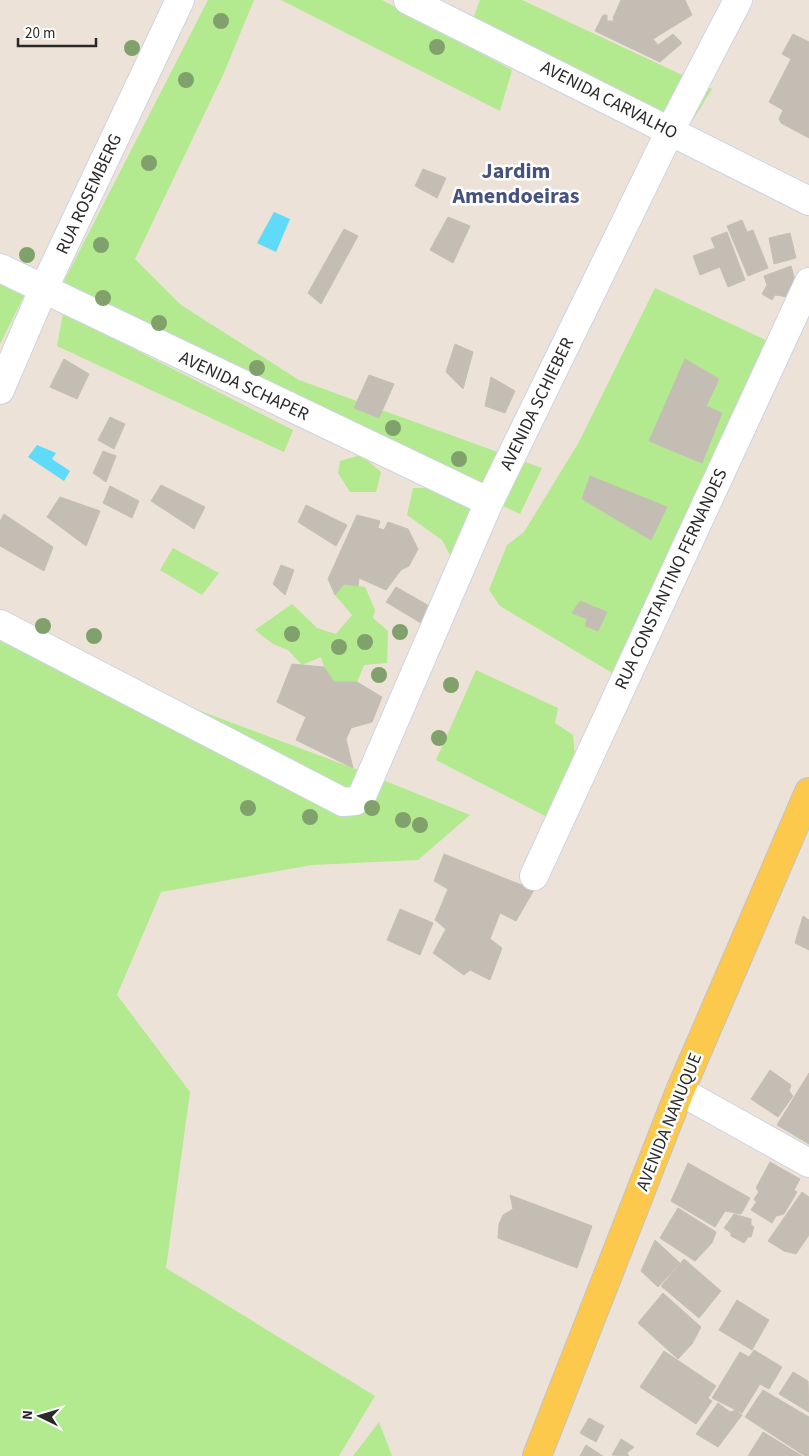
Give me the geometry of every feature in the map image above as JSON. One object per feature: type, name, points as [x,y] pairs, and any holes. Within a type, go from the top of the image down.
[{"type":"main road","name":"AVENIDA NANUQUE","points":[[537,1456],[680,1092],[809,792]]},
{"type":"street","name":"RUA ROSEMBERG","points":[[0,390],[43,290],[180,0]]},
{"type":"street","name":"AVENIDA CARVALHO","points":[[408,0],[809,202]]},
{"type":"street","name":"AVENIDA SCHIEBER","points":[[0,624],[343,802],[355,801],[362,796],[489,502],[670,131],[738,0]]},
{"type":"street","name":"AVENIDA SCHAPER","points":[[0,268],[489,502]]},
{"type":"street","name":"RUA CONSTANTINO FERNANDES","points":[[534,876],[809,282]]},
{"type":"street","points":[[680,1092],[809,1163]]},
{"type":"green space","points":[[208,0],[254,0],[223,75],[135,259],[181,305],[299,380],[542,468],[520,514],[59,291]]},
{"type":"green space","points":[[281,0],[382,0],[512,70],[500,111]]},
{"type":"green space","points":[[480,0],[522,0],[712,89],[686,131],[472,22]]},
{"type":"green space","points":[[0,266],[30,284],[0,344]]},
{"type":"green space","points":[[655,288],[772,343],[614,674],[500,606],[489,590],[507,545],[524,532],[579,442]]},
{"type":"green space","points":[[63,313],[293,430],[284,452],[57,346]]},
{"type":"green space","points":[[361,455],[381,472],[376,492],[350,492],[338,473],[340,461]]},
{"type":"green space","points":[[413,488],[433,488],[466,505],[492,533],[474,570],[452,559],[442,540],[407,515]]},
{"type":"green space","points":[[173,548],[219,573],[202,595],[160,570]]},
{"type":"green space","points":[[344,584],[365,587],[375,610],[373,618],[388,631],[387,663],[364,665],[357,682],[334,682],[324,667],[321,657],[302,665],[288,650],[273,644],[255,630],[292,604],[317,628],[336,634],[352,615],[335,595]]},
{"type":"green space","points":[[0,636],[353,768],[470,815],[418,860],[312,865],[161,892],[117,995],[190,1092],[166,1268],[375,1396],[339,1456],[0,1456]]},
{"type":"green space","points":[[476,670],[558,708],[555,723],[573,735],[575,757],[551,819],[436,760]]},
{"type":"green space","points":[[379,1422],[392,1456],[353,1456]]},
{"type":"water","points":[[274,212],[290,219],[276,252],[257,243]]},
{"type":"water","points":[[37,445],[56,453],[52,459],[70,471],[64,481],[28,457]]},
{"type":"building","points":[[621,0],[685,0],[692,15],[653,39],[658,45],[673,34],[682,43],[660,62],[595,31],[603,15],[607,15],[607,21],[614,21],[613,18]]},
{"type":"building","points":[[793,34],[809,42],[809,138],[781,123],[779,119],[783,110],[769,102],[791,59],[782,54]]},
{"type":"building","points":[[423,169],[446,178],[437,198],[415,186]]},
{"type":"building","points":[[448,217],[470,226],[453,263],[430,250]]},
{"type":"building","points":[[742,220],[747,232],[753,230],[768,268],[748,276],[727,226]]},
{"type":"building","points":[[344,229],[358,236],[321,304],[308,293]]},
{"type":"building","points":[[727,232],[745,280],[728,287],[720,267],[700,275],[693,256],[715,248],[711,238]]},
{"type":"building","points":[[790,233],[796,258],[774,264],[769,238]]},
{"type":"building","points":[[791,266],[794,277],[801,278],[789,297],[775,295],[772,300],[762,294],[767,285],[764,276]]},
{"type":"building","points":[[455,344],[473,352],[463,389],[446,372]]},
{"type":"building","points":[[64,359],[89,374],[77,399],[50,387]]},
{"type":"building","points":[[685,359],[719,379],[706,406],[722,413],[702,463],[649,441]]},
{"type":"building","points":[[369,375],[394,384],[379,418],[354,408]]},
{"type":"building","points":[[491,377],[515,391],[505,413],[485,406]]},
{"type":"building","points":[[110,417],[125,424],[114,449],[98,440]]},
{"type":"building","points":[[103,451],[116,456],[106,482],[93,473]]},
{"type":"building","points":[[590,476],[667,507],[651,540],[582,499]]},
{"type":"building","points":[[161,485],[205,507],[194,529],[151,501]]},
{"type":"building","points":[[110,486],[139,501],[132,518],[103,503]]},
{"type":"building","points":[[60,497],[100,511],[86,546],[47,517]]},
{"type":"building","points":[[306,505],[347,525],[336,546],[298,522]]},
{"type":"building","points":[[4,514],[53,547],[44,571],[0,546],[0,521]]},
{"type":"building","points":[[357,515],[380,521],[378,528],[384,530],[388,522],[408,529],[418,549],[409,566],[401,570],[386,590],[359,578],[358,586],[344,584],[335,595],[328,579]]},
{"type":"building","points":[[281,565],[294,570],[285,595],[273,584]]},
{"type":"building","points":[[396,587],[431,607],[421,623],[386,602]]},
{"type":"building","points":[[580,601],[607,612],[598,631],[585,626],[587,619],[572,613]]},
{"type":"building","points":[[292,664],[324,667],[334,682],[357,682],[382,697],[372,722],[351,728],[346,739],[353,768],[296,740],[306,717],[277,702]]},
{"type":"building","points":[[444,854],[534,890],[516,921],[500,913],[490,939],[502,948],[490,980],[470,970],[464,975],[433,953],[446,929],[435,920],[448,889],[434,881]]},
{"type":"building","points":[[400,909],[433,923],[420,955],[387,940]]},
{"type":"building","points":[[803,916],[809,920],[809,950],[795,943]]},
{"type":"building","points":[[770,1070],[791,1085],[789,1091],[793,1096],[778,1117],[751,1099]]},
{"type":"building","points":[[809,1073],[809,1144],[777,1125]]},
{"type":"building","points":[[770,1162],[800,1179],[794,1190],[797,1192],[784,1214],[776,1216],[772,1223],[751,1210],[757,1201],[754,1199],[759,1192],[756,1188]]},
{"type":"building","points":[[688,1163],[750,1198],[741,1214],[725,1211],[715,1227],[671,1201]]},
{"type":"building","points":[[802,1192],[809,1197],[809,1235],[796,1254],[784,1251],[768,1241]]},
{"type":"building","points":[[510,1195],[592,1226],[577,1268],[498,1238],[499,1224],[503,1215],[513,1209]]},
{"type":"building","points":[[678,1208],[716,1232],[712,1243],[695,1261],[660,1238]]},
{"type":"building","points":[[734,1214],[751,1219],[751,1225],[754,1227],[751,1237],[748,1237],[744,1243],[731,1236],[731,1233],[724,1228]]},
{"type":"building","points":[[655,1240],[680,1263],[658,1287],[641,1271]]},
{"type":"building","points":[[684,1259],[721,1291],[699,1318],[661,1286]]},
{"type":"building","points":[[663,1293],[701,1327],[692,1344],[678,1359],[638,1323]]},
{"type":"building","points":[[737,1300],[769,1320],[752,1350],[719,1330]]},
{"type":"building","points":[[754,1350],[782,1367],[769,1389],[760,1384],[742,1413],[712,1398],[740,1352],[749,1357]]},
{"type":"building","points":[[664,1351],[716,1386],[708,1398],[712,1401],[696,1424],[640,1387]]},
{"type":"building","points":[[793,1372],[808,1381],[809,1412],[779,1394]]},
{"type":"building","points":[[763,1390],[809,1417],[809,1456],[805,1456],[745,1417]]},
{"type":"building","points":[[718,1403],[730,1412],[736,1410],[742,1415],[718,1447],[696,1434]]},
{"type":"building","points":[[589,1418],[604,1426],[596,1442],[580,1433]]},
{"type":"building","points":[[763,1432],[802,1456],[748,1456]]},
{"type":"building","points":[[621,1439],[634,1447],[627,1453],[629,1456],[612,1455]]},
{"type":"building","points":[[586,1445],[603,1456],[580,1456]]},
{"type":"district","name":"Jardim Amendoeiras","points":[[516,184]]}]
